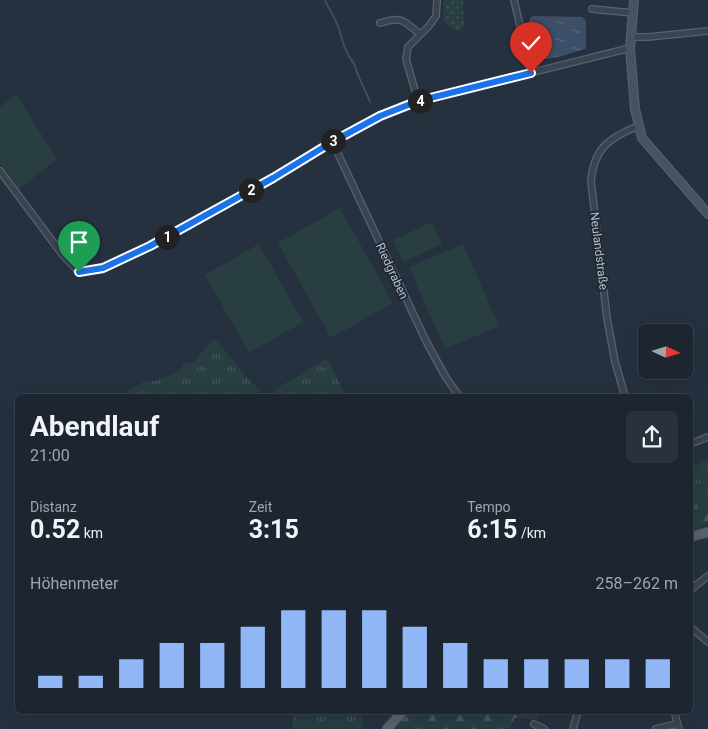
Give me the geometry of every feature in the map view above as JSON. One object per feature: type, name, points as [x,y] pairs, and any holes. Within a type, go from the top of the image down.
[{"type":"main road","points":[[693,536],[708,532]]},
{"type":"main road","points":[[387,729],[400,714]]},
{"type":"street","points":[[418,101],[406,59],[408,47],[429,26],[436,16],[436,0]]},
{"type":"street","points":[[514,0],[531,73]]},
{"type":"street","points":[[634,0],[630,48],[634,109],[642,138],[708,214]]},
{"type":"street","points":[[592,9],[633,13]]},
{"type":"street","points":[[380,23],[402,19],[420,34]]},
{"type":"street","points":[[630,37],[708,31]]},
{"type":"street","points":[[0,171],[62,254],[79,272],[103,268],[150,246],[380,116],[418,101],[630,48]]},
{"type":"street","name":"Neulandstraße","points":[[624,394],[615,362],[607,318],[591,181],[592,168],[598,153],[610,141],[638,126]]},
{"type":"street","name":"Riedgraben","points":[[332,142],[426,342],[458,394]]},
{"type":"street","points":[[693,443],[708,437]]},
{"type":"street","points":[[693,588],[708,576]]},
{"type":"street","points":[[693,630],[708,642]]},
{"type":"street","points":[[573,729],[577,714]]},
{"type":"street","points":[[534,724],[544,729]]},
{"type":"street","points":[[656,729],[678,726]]},
{"type":"green space","points":[[444,0],[463,0],[464,26],[459,32],[443,21]]},
{"type":"green space","points":[[16,94],[57,159],[18,190],[0,164],[0,107]]},
{"type":"green space","points":[[340,208],[393,303],[331,338],[278,243]]},
{"type":"green space","points":[[432,222],[442,244],[403,262],[393,240]]},
{"type":"green space","points":[[259,244],[303,322],[249,353],[205,275]]},
{"type":"green space","points":[[463,244],[499,326],[445,349],[409,267]]},
{"type":"green space","points":[[214,338],[251,382],[261,390],[254,394],[130,394],[128,391],[145,381],[156,381],[180,371],[184,364],[194,362]]},
{"type":"green space","points":[[327,358],[345,394],[276,394],[273,390]]},
{"type":"green space","points":[[708,460],[708,504],[693,506],[693,467]]},
{"type":"green space","points":[[708,504],[708,524],[693,529],[693,506]]},
{"type":"green space","points":[[293,714],[360,714],[363,719],[361,729],[291,729],[293,727]]},
{"type":"green space","points":[[408,714],[540,714],[537,719],[515,718],[509,729],[400,729],[396,726]]},
{"type":"water","points":[[533,16],[582,17],[586,21],[585,49],[554,58],[537,58],[529,33],[529,22]]},
{"type":"waterway","points":[[325,0],[370,102]]},
{"type":"route","points":[[79,272],[103,268],[150,246],[380,116],[418,101],[531,73]]}]
